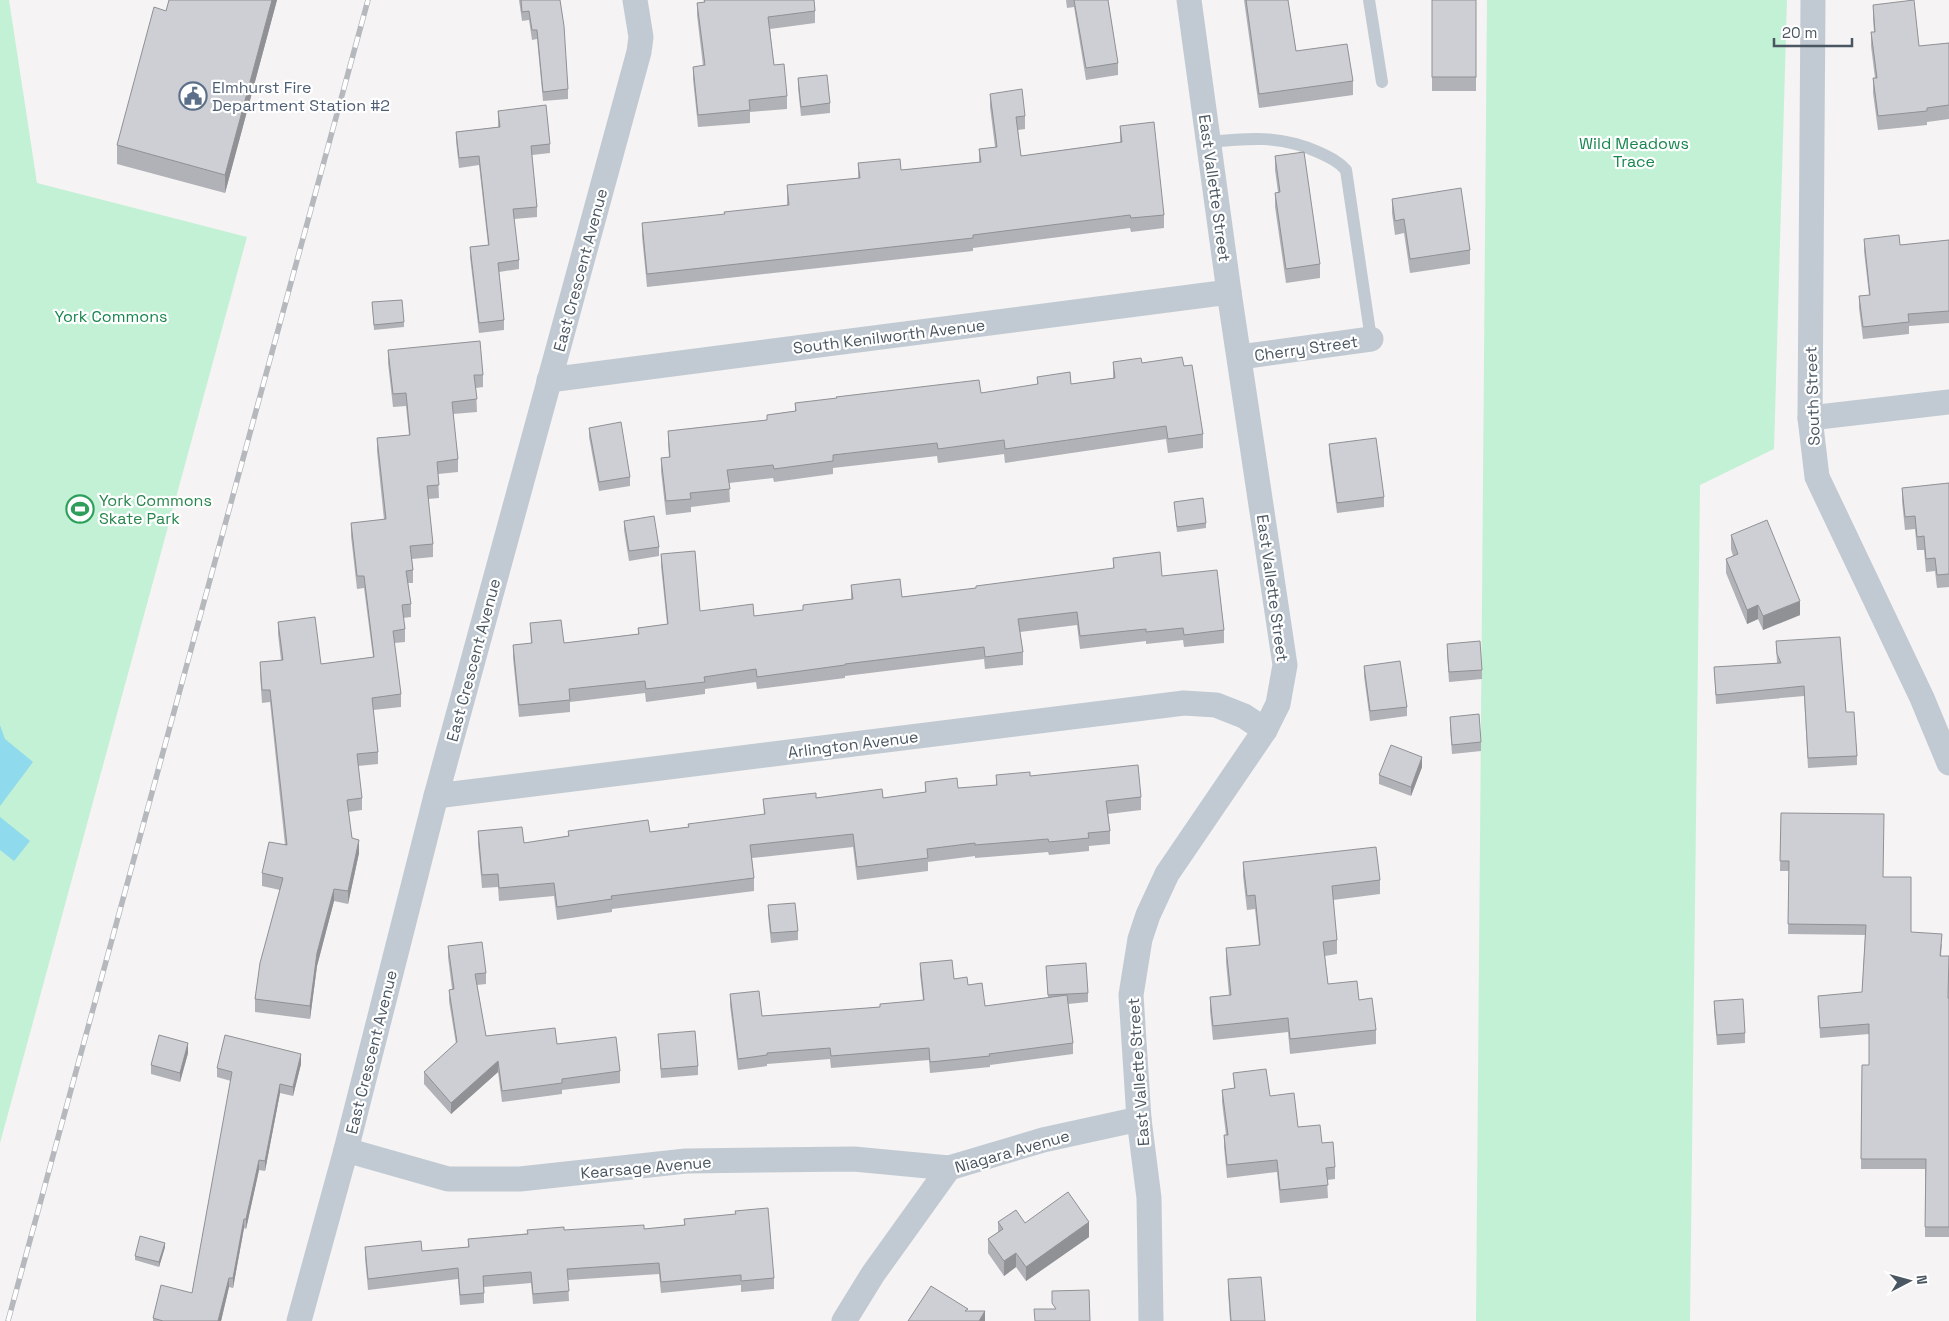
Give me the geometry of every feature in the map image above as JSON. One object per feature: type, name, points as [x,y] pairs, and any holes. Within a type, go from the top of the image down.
[{"type":"street","name":"East Crescent Avenue","points":[[299,1321],[346,1150],[436,796],[639,52],[641,37],[635,0]]},
{"type":"street","name":"East Vallette Street","points":[[1151,1321],[1149,1198],[1139,1119],[1131,995],[1140,939],[1148,915],[1167,874],[1264,730],[1278,704],[1285,665],[1189,0]]},
{"type":"street","name":"South Street","points":[[1813,0],[1810,418],[1818,477],[1922,698],[1949,763]]},
{"type":"street","name":"South Kenilworth Avenue","points":[[549,380],[1230,292]]},
{"type":"street","name":"Cherry Street","points":[[1240,356],[1371,339]]},
{"type":"street","points":[[1810,418],[1949,402]]},
{"type":"street","name":"Arlington Avenue","points":[[436,796],[1184,703],[1216,706],[1244,716],[1264,730]]},
{"type":"street","name":"Niagara Avenue","points":[[844,1321],[873,1274],[949,1168],[1043,1140],[1139,1119]]},
{"type":"street","name":"Kearsage Avenue","points":[[346,1150],[448,1179],[520,1180],[686,1161],[854,1159],[949,1168]]},
{"type":"lane","points":[[1369,0],[1382,82]]},
{"type":"lane","points":[[1208,142],[1244,138],[1276,139],[1300,144],[1325,155],[1338,161],[1346,170],[1371,339]]},
{"type":"green space","name":"York Commons","points":[[0,0],[9,0],[37,183],[247,237],[0,1143]]},
{"type":"green space","name":"Wild Meadows Trace","points":[[1487,0],[1787,0],[1774,449],[1700,485],[1690,1321],[1476,1321]]},
{"type":"water","points":[[0,725],[5,739],[33,762],[0,806]]},
{"type":"water","points":[[0,817],[30,841],[14,861],[0,850]]},
{"type":"building","name":"Elmhurst Fire Department Station #2","points":[[169,0],[272,0],[225,175],[117,145],[154,7],[166,11]]},
{"type":"building","points":[[521,0],[560,0],[564,26],[568,89],[543,92],[537,30],[532,30],[529,11],[522,12]]},
{"type":"building","points":[[704,0],[814,0],[815,11],[768,17],[774,65],[784,64],[787,96],[749,100],[750,110],[698,115],[693,67],[705,65],[697,3],[705,2]]},
{"type":"building","points":[[1074,0],[1108,0],[1118,63],[1086,68]]},
{"type":"building","points":[[1246,0],[1288,0],[1296,51],[1347,44],[1353,81],[1259,94]]},
{"type":"building","points":[[1432,0],[1476,0],[1476,77],[1432,77]]},
{"type":"building","points":[[1914,0],[1919,46],[1949,43],[1949,105],[1927,108],[1927,111],[1878,116],[1873,78],[1877,78],[1871,32],[1875,32],[1873,5]]},
{"type":"building","points":[[827,75],[830,103],[801,107],[798,78]]},
{"type":"building","points":[[1022,89],[1025,116],[1016,117],[1021,156],[1122,142],[1120,126],[1154,122],[1164,215],[1131,218],[1130,215],[973,235],[973,238],[647,274],[642,223],[789,205],[787,185],[860,178],[858,163],[900,159],[901,170],[981,162],[979,149],[997,147],[990,94]]},
{"type":"building","points":[[546,105],[550,144],[531,146],[537,207],[513,209],[519,260],[498,263],[504,320],[479,323],[470,247],[489,245],[479,156],[459,158],[456,132],[500,127],[498,111]]},
{"type":"building","points":[[1304,152],[1320,264],[1286,269],[1275,193],[1280,192],[1275,156]]},
{"type":"building","points":[[1461,188],[1470,250],[1410,259],[1404,219],[1395,221],[1392,199]]},
{"type":"building","points":[[1899,235],[1900,245],[1949,240],[1949,311],[1908,314],[1909,322],[1863,327],[1859,296],[1870,295],[1864,239]]},
{"type":"building","points":[[402,300],[404,322],[374,325],[372,302]]},
{"type":"building","points":[[480,341],[483,375],[474,375],[477,399],[452,402],[458,459],[437,462],[439,485],[427,486],[433,544],[410,546],[413,570],[406,571],[411,604],[402,605],[405,629],[393,631],[401,694],[372,698],[378,752],[357,754],[362,798],[347,800],[352,838],[359,840],[348,891],[334,889],[317,953],[310,1006],[255,999],[260,963],[283,878],[262,873],[269,842],[287,845],[270,690],[262,690],[260,662],[283,660],[278,622],[315,617],[321,664],[374,657],[364,576],[357,576],[351,523],[386,519],[377,438],[410,435],[406,393],[393,394],[388,350]]},
{"type":"building","points":[[1182,357],[1184,366],[1192,365],[1203,434],[1168,439],[1166,426],[1005,449],[1004,440],[938,449],[937,443],[833,455],[833,461],[774,469],[773,465],[727,470],[730,489],[690,493],[691,499],[666,501],[661,458],[670,457],[668,431],[767,420],[767,415],[796,411],[795,403],[979,380],[981,393],[1038,384],[1037,377],[1070,372],[1071,384],[1115,378],[1113,362],[1141,358],[1142,363]]},
{"type":"building","points":[[621,422],[630,477],[599,482],[589,428]]},
{"type":"building","points":[[1376,438],[1384,497],[1337,503],[1329,444]]},
{"type":"building","points":[[1949,483],[1949,574],[1937,575],[1935,558],[1926,559],[1924,536],[1917,537],[1915,516],[1905,517],[1902,488]]},
{"type":"building","points":[[1203,498],[1206,523],[1177,527],[1174,502]]},
{"type":"building","points":[[654,516],[659,547],[629,551],[624,521]]},
{"type":"building","points":[[1767,520],[1800,601],[1763,616],[1758,605],[1747,610],[1726,559],[1738,554],[1731,535]]},
{"type":"building","points":[[695,551],[700,611],[753,604],[754,616],[803,610],[803,605],[853,599],[851,585],[900,579],[902,597],[1114,568],[1113,558],[1160,552],[1162,576],[1217,570],[1224,630],[1184,635],[1183,628],[1146,632],[1146,629],[1080,636],[1077,612],[1018,619],[1023,652],[985,657],[984,647],[757,677],[756,669],[704,677],[705,682],[646,689],[645,681],[569,689],[570,700],[519,705],[513,645],[532,643],[530,623],[561,620],[564,643],[639,634],[638,628],[668,624],[661,554]]},
{"type":"building","points":[[1840,637],[1846,712],[1854,712],[1857,756],[1808,758],[1804,686],[1716,695],[1714,667],[1781,663],[1777,654],[1776,641]]},
{"type":"building","points":[[1480,641],[1482,670],[1449,672],[1447,644]]},
{"type":"building","points":[[1400,661],[1407,707],[1370,711],[1364,666]]},
{"type":"building","points":[[1479,714],[1481,742],[1452,745],[1450,717]]},
{"type":"building","points":[[1391,745],[1422,757],[1411,787],[1379,775]]},
{"type":"building","points":[[1138,765],[1141,797],[1106,801],[1110,831],[1088,833],[1089,838],[1049,842],[1048,839],[975,845],[975,843],[927,849],[928,858],[857,867],[853,834],[750,845],[754,878],[611,896],[612,899],[557,907],[554,883],[499,888],[498,874],[482,875],[478,831],[522,827],[524,843],[569,836],[568,831],[648,820],[650,832],[689,827],[688,824],[765,814],[763,799],[816,793],[816,798],[882,789],[883,798],[926,792],[925,782],[957,778],[958,788],[997,785],[996,775],[1030,772],[1030,776]]},
{"type":"building","points":[[1781,813],[1884,814],[1883,877],[1911,877],[1911,932],[1942,934],[1940,956],[1949,956],[1949,1227],[1925,1227],[1926,1159],[1861,1159],[1862,1065],[1869,1065],[1869,1024],[1820,1028],[1818,996],[1862,992],[1866,925],[1788,924],[1789,861],[1780,861]]},
{"type":"building","points":[[1376,847],[1380,880],[1332,886],[1337,940],[1323,942],[1328,984],[1357,981],[1359,1000],[1372,998],[1376,1030],[1290,1039],[1288,1018],[1213,1026],[1210,997],[1231,995],[1226,948],[1260,945],[1255,895],[1247,896],[1243,862]]},
{"type":"building","points":[[795,903],[798,931],[771,933],[768,905]]},
{"type":"building","points":[[482,942],[486,973],[475,974],[486,1036],[555,1028],[557,1044],[616,1037],[620,1071],[562,1079],[562,1083],[502,1091],[498,1061],[451,1103],[424,1072],[457,1042],[449,990],[454,989],[448,946]]},
{"type":"building","points":[[952,960],[954,979],[967,977],[968,985],[982,983],[985,1006],[1067,995],[1073,1043],[989,1054],[990,1056],[930,1062],[929,1048],[831,1056],[830,1048],[767,1053],[767,1055],[738,1059],[730,994],[759,991],[762,1016],[880,1007],[880,1004],[924,1000],[920,963]]},
{"type":"building","points":[[1086,963],[1088,993],[1048,995],[1046,966]]},
{"type":"building","points":[[1743,999],[1745,1033],[1717,1035],[1714,1001]]},
{"type":"building","points":[[695,1031],[698,1066],[661,1069],[658,1034]]},
{"type":"building","points":[[159,1035],[188,1043],[180,1073],[151,1065]]},
{"type":"building","points":[[225,1035],[301,1054],[293,1087],[280,1084],[265,1161],[259,1160],[246,1219],[244,1219],[233,1278],[229,1278],[218,1321],[163,1321],[153,1318],[161,1285],[192,1293],[232,1072],[217,1068]]},
{"type":"building","points":[[1266,1069],[1270,1096],[1294,1093],[1298,1127],[1320,1125],[1322,1143],[1333,1142],[1335,1167],[1326,1168],[1328,1185],[1280,1190],[1277,1160],[1227,1165],[1224,1135],[1228,1135],[1222,1090],[1235,1088],[1233,1073]]},
{"type":"building","points":[[1068,1192],[1089,1222],[1026,1267],[1016,1253],[1004,1261],[988,1239],[1003,1229],[998,1222],[1016,1210],[1025,1223]]},
{"type":"building","points":[[768,1208],[774,1278],[741,1281],[741,1275],[661,1282],[659,1263],[567,1269],[569,1291],[533,1294],[531,1272],[483,1276],[484,1293],[460,1295],[458,1268],[368,1279],[365,1247],[421,1241],[422,1251],[469,1247],[468,1239],[528,1234],[527,1230],[564,1227],[564,1230],[644,1225],[644,1229],[685,1225],[684,1219],[736,1214],[735,1211]]},
{"type":"building","points":[[140,1236],[165,1243],[159,1262],[135,1256]]},
{"type":"building","points":[[1261,1277],[1265,1321],[1231,1321],[1228,1279]]},
{"type":"building","points":[[931,1286],[968,1309],[965,1311],[985,1311],[979,1321],[908,1321]]},
{"type":"building","points":[[1089,1290],[1090,1321],[1035,1321],[1034,1309],[1056,1309],[1052,1303],[1052,1291]]},
{"type":"railway","points":[[8,1321],[368,0]]},
{"type":"place","name":"Elmhurst Fire Department Station #2","points":[[193,96]]},
{"type":"place","name":"York Commons Skate Park","points":[[80,509]]}]
